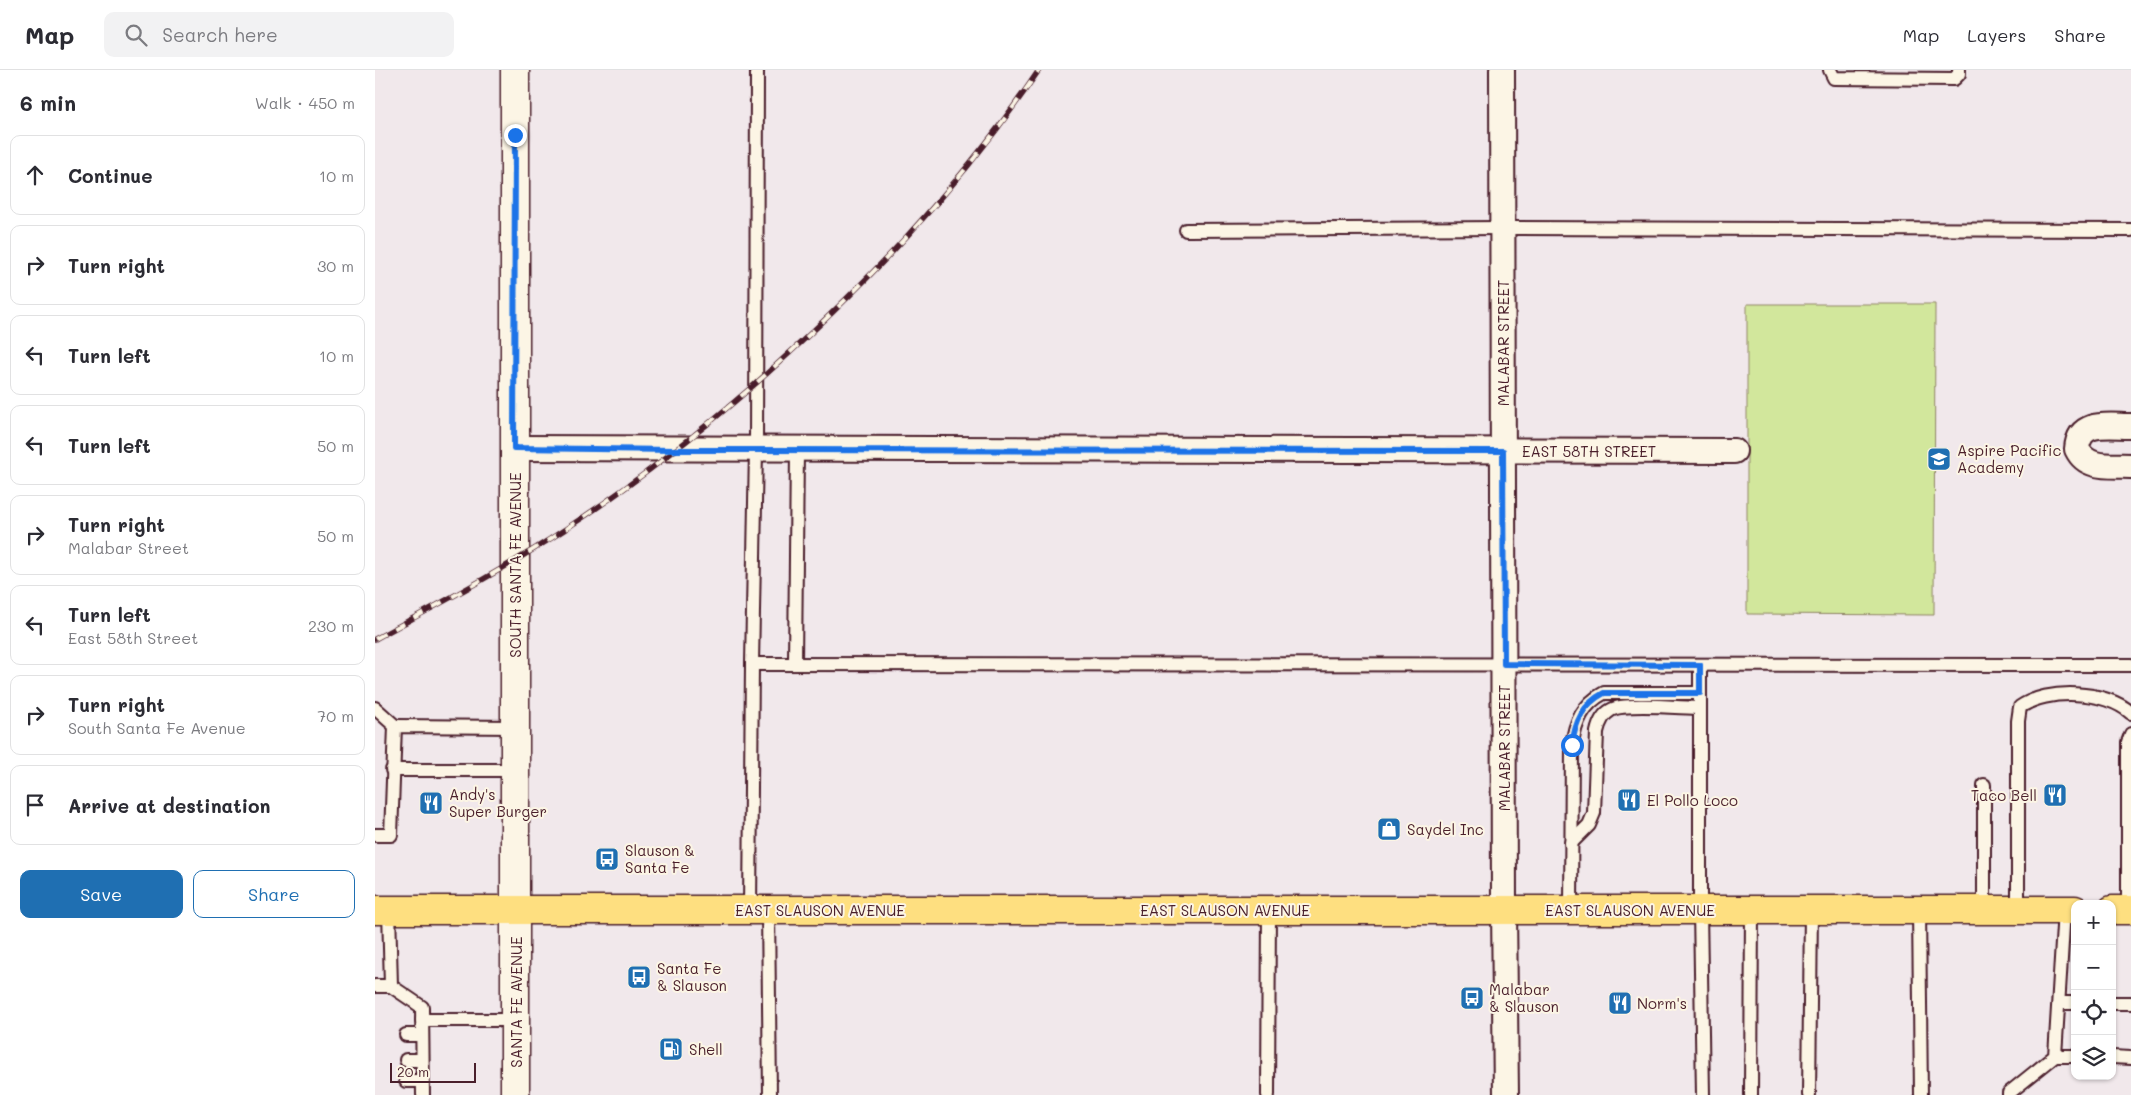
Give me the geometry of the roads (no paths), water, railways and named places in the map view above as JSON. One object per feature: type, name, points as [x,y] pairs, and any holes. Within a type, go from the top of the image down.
[{"type":"main road","name":"SOUTH SANTA FE AVENUE","points":[[515,70],[516,910]]},
{"type":"main road","name":"EAST SLAUSON AVENUE","points":[[382,910],[2069,910]]},
{"type":"main road","name":"SANTA FE AVENUE","points":[[515,1095],[516,910]]},
{"type":"street","name":"MALABAR STREET","points":[[1502,70],[1506,1095]]},
{"type":"street","points":[[2131,426],[2090,427],[2081,433],[2077,440],[2077,449],[2086,462],[2097,465],[2131,466]]},
{"type":"street","name":"EAST 58TH STREET","points":[[514,448],[1734,451]]},
{"type":"lane","points":[[757,70],[757,450],[752,664],[759,910],[770,1095]]},
{"type":"lane","points":[[1830,70],[1834,78],[1954,78],[1959,74],[1959,70]]},
{"type":"lane","points":[[1186,230],[1502,228],[2131,230]]},
{"type":"lane","points":[[795,664],[797,450]]},
{"type":"lane","points":[[752,664],[2131,665]]},
{"type":"lane","points":[[1700,665],[1700,910],[1703,1095]]},
{"type":"lane","points":[[1571,910],[1572,745],[1574,729],[1580,715],[1591,699],[1604,693],[1700,693]]},
{"type":"lane","points":[[2018,910],[2017,746],[2020,707],[2032,699],[2059,695],[2088,696],[2107,698],[2131,713]]},
{"type":"lane","points":[[1571,843],[1589,825],[1594,813],[1597,732],[1599,722],[1606,713],[1613,708],[1626,706],[1700,708]]},
{"type":"lane","points":[[375,708],[395,726],[516,728]]},
{"type":"lane","points":[[375,835],[391,835],[395,726]]},
{"type":"lane","points":[[2124,910],[2129,828],[2128,742],[2131,734]]},
{"type":"lane","points":[[392,770],[516,770]]},
{"type":"lane","points":[[1984,785],[1984,910]]},
{"type":"lane","points":[[382,910],[391,986]]},
{"type":"lane","points":[[1267,1095],[1269,910]]},
{"type":"lane","points":[[1751,1095],[1752,910]]},
{"type":"lane","points":[[1809,1095],[1811,910]]},
{"type":"lane","points":[[1919,910],[1921,1095]]},
{"type":"lane","points":[[2055,1056],[2069,910]]},
{"type":"lane","points":[[375,986],[391,986],[422,1007],[423,1095]]},
{"type":"lane","points":[[2059,1003],[2071,1003]]},
{"type":"lane","points":[[2116,1003],[2131,1003]]},
{"type":"lane","points":[[422,1020],[516,1020]]},
{"type":"lane","points":[[406,1035],[422,1035]]},
{"type":"lane","points":[[2009,1095],[2009,1093],[2055,1056],[2071,1056]]},
{"type":"lane","points":[[2116,1057],[2131,1058]]},
{"type":"lane","points":[[406,1060],[422,1060]]},
{"type":"lane","points":[[406,1082],[422,1081]]},
{"type":"railway","points":[[375,639],[494,573],[589,514],[661,461],[754,385],[832,313],[907,237],[976,156],[1039,70]]},
{"type":"place","name":"Aspire Pacific Academy","points":[[1939,459]]},
{"type":"place","name":"Taco Bell","points":[[2055,795]]},
{"type":"place","name":"El Pollo Loco","points":[[1629,800]]},
{"type":"place","name":"Andy's Super Burger","points":[[431,803]]},
{"type":"place","name":"Saydel Inc","points":[[1389,829]]},
{"type":"place","name":"Slauson & Santa Fe","points":[[607,859]]},
{"type":"place","name":"Santa Fe & Slauson","points":[[639,977]]},
{"type":"place","name":"Malabar & Slauson","points":[[1472,998]]},
{"type":"place","name":"Norm's","points":[[1620,1003]]},
{"type":"place","name":"Shell","points":[[671,1049]]}]
